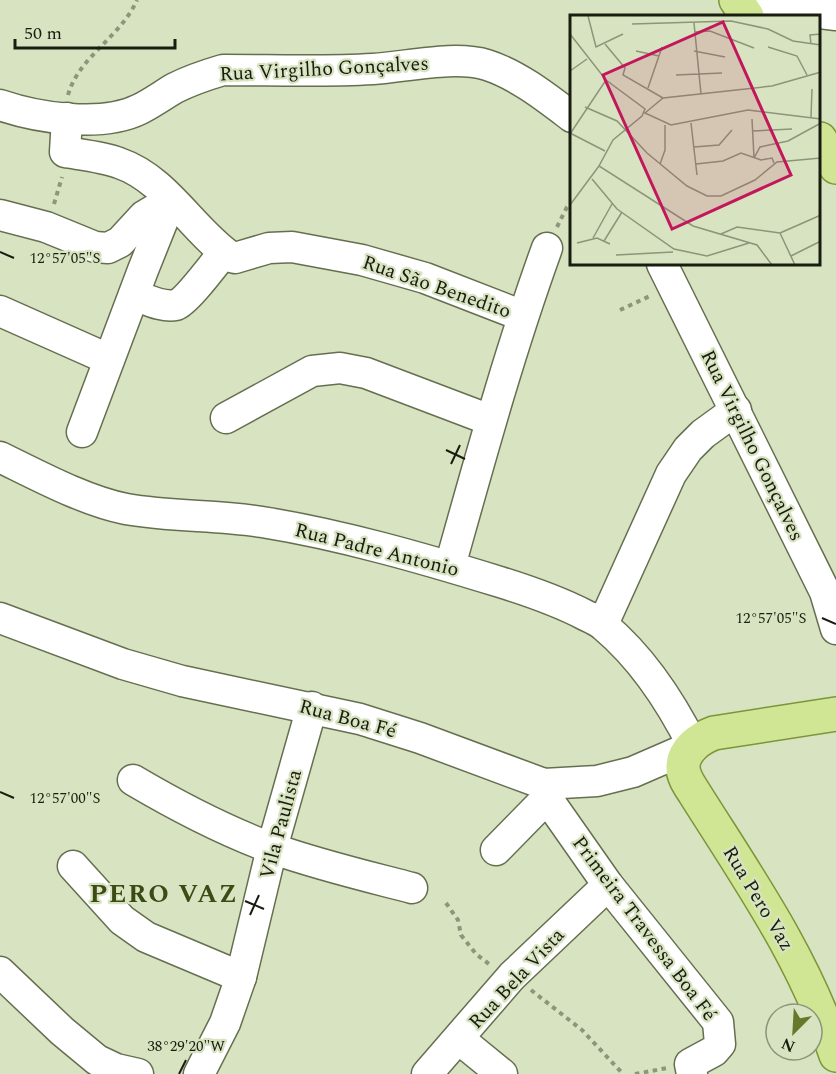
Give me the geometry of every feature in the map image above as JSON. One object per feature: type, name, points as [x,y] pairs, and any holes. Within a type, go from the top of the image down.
[{"type":"main road","points":[[821,142],[836,167]]},
{"type":"main road","points":[[693,746],[702,738],[714,733],[836,714]]},
{"type":"main road","name":"Rua Pero Vaz","points":[[693,746],[683,767],[686,777],[776,921],[803,974],[834,1044]]},
{"type":"street","points":[[746,6],[836,15]]},
{"type":"street","name":"Rua Virgilho Gonçalves","points":[[0,105],[17,111],[88,120],[115,117],[138,110],[183,84],[222,70],[371,69],[460,61],[486,65],[511,77],[547,97],[570,115]]},
{"type":"street","points":[[67,118],[65,152],[119,162],[155,184],[224,252],[185,299],[177,305],[165,305],[134,295]]},
{"type":"street","points":[[0,215],[46,227],[95,247],[108,248],[120,242],[144,216],[171,201]]},
{"type":"street","points":[[82,432],[108,359],[171,201]]},
{"type":"street","name":"Rua São Benedito","points":[[224,252],[235,258],[269,248],[292,247],[362,260],[425,278],[523,316]]},
{"type":"street","points":[[450,567],[490,420],[547,248]]},
{"type":"street","name":"Rua Virgilho Gonçalves","points":[[667,274],[825,592],[836,629]]},
{"type":"street","points":[[0,311],[108,359]]},
{"type":"street","points":[[226,418],[312,371],[340,368],[366,373],[490,420]]},
{"type":"street","points":[[603,624],[671,474],[688,449],[703,434],[736,411]]},
{"type":"street","name":"Rua Padre Antonio","points":[[0,457],[80,494],[124,508],[165,515],[259,522],[308,531],[450,567],[528,591],[570,607],[603,624],[650,676],[677,715],[693,746]]},
{"type":"street","name":"Rua Boa Fé","points":[[0,618],[123,664],[182,681],[312,707],[420,738],[545,791],[624,775],[693,746]]},
{"type":"street","name":"Vila Paulista","points":[[199,1074],[225,1023],[241,977],[256,923],[272,848],[312,707]]},
{"type":"street","points":[[133,780],[168,801],[272,848],[320,864],[412,888]]},
{"type":"street","points":[[496,850],[545,791]]},
{"type":"street","name":"Primeira Travessa Boa Fé","points":[[545,791],[608,885],[718,1022],[720,1044],[691,1069]]},
{"type":"street","points":[[73,866],[122,920],[146,937],[241,977]]},
{"type":"street","name":"Rua Bela Vista","points":[[427,1074],[512,976],[608,885]]},
{"type":"street","points":[[0,972],[62,1031],[97,1060],[116,1069],[138,1074]]},
{"type":"street","points":[[459,1039],[502,1074]]},
{"type":"path","points":[[67,118],[67,98],[71,84],[86,61],[130,16],[137,0]]},
{"type":"path","points":[[46,227],[61,183],[65,152]]},
{"type":"path","points":[[620,310],[667,274]]},
{"type":"path","points":[[635,1074],[691,1069]]},
{"type":"district","name":"PERO VAZ","points":[[164,893]]}]
